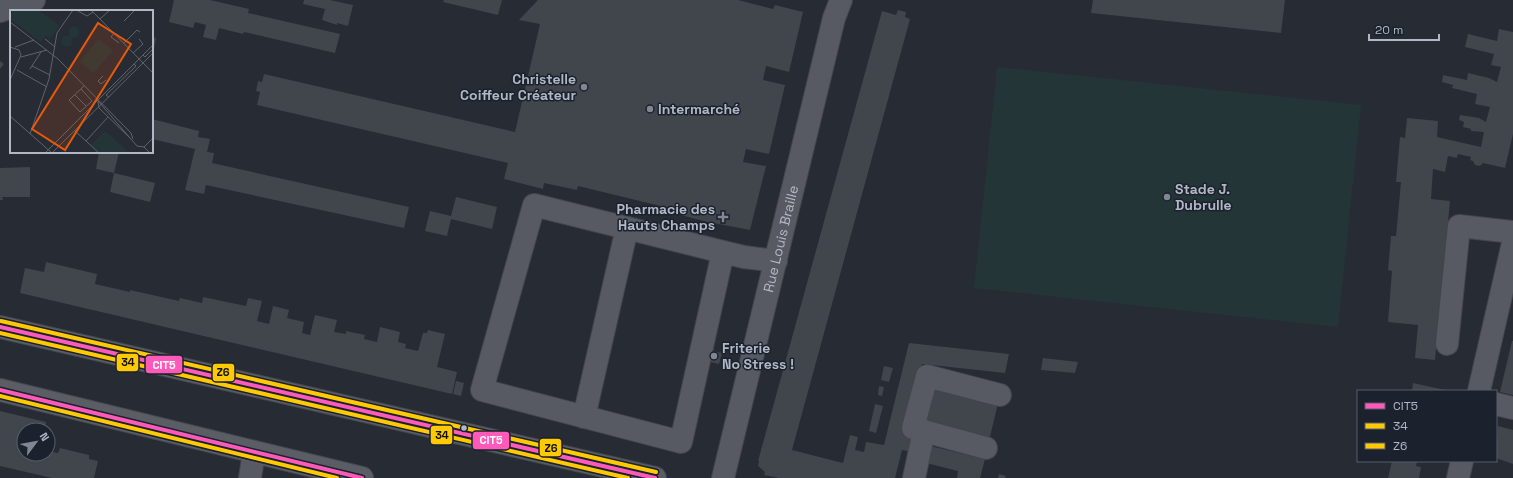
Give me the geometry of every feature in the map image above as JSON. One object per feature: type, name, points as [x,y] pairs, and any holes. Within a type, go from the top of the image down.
[{"type":"main road","points":[[0,327],[655,478]]},
{"type":"main road","points":[[0,390],[362,478]]},
{"type":"street","points":[[0,11],[34,0]]},
{"type":"street","name":"Rue Louis Braille","points":[[723,478],[834,18],[841,0]]},
{"type":"street","points":[[723,252],[681,442],[482,390],[534,205],[744,257],[776,262]]},
{"type":"street","points":[[1447,344],[1459,226],[1513,232]]},
{"type":"street","points":[[584,417],[627,228]]},
{"type":"street","points":[[1479,390],[1513,243]]},
{"type":"street","points":[[986,448],[913,428],[927,376],[1000,395]]},
{"type":"street","points":[[1497,404],[1513,408]]},
{"type":"street","points":[[914,478],[924,432]]},
{"type":"street","points":[[250,478],[254,452]]},
{"type":"street","points":[[1458,478],[1462,462]]},
{"type":"shaded area","name":"Stade J. Dubrulle","points":[[997,67],[1361,105],[1338,327],[974,288]]},
{"type":"building","points":[[174,0],[210,0],[249,9],[248,13],[340,34],[335,53],[244,32],[243,34],[219,28],[216,40],[203,37],[206,25],[195,22],[193,28],[169,22]]},
{"type":"building","points":[[304,0],[330,0],[353,5],[348,26],[337,23],[337,25],[322,20],[325,9],[303,4]]},
{"type":"building","points":[[444,0],[502,0],[498,15],[443,2]]},
{"type":"building","name":"Intermarché","points":[[538,0],[738,0],[773,9],[775,5],[803,12],[789,72],[766,66],[763,80],[785,85],[769,154],[746,149],[743,162],[766,166],[750,230],[708,222],[673,213],[673,209],[578,186],[577,190],[544,183],[543,189],[504,179],[508,163],[257,105],[260,92],[256,91],[258,81],[262,82],[264,74],[515,132],[540,24],[519,20]]},
{"type":"building","points":[[1093,0],[1285,0],[1281,33],[1091,13]]},
{"type":"building","points":[[898,10],[906,12],[905,17],[910,19],[792,450],[843,463],[850,435],[858,437],[855,450],[864,452],[866,442],[884,445],[909,343],[1009,354],[1005,373],[922,364],[906,432],[916,435],[912,452],[902,450],[895,478],[779,478],[764,475],[765,472],[758,466],[758,461],[882,11],[896,15]]},
{"type":"building","points":[[1499,29],[1513,32],[1513,134],[1505,168],[1483,163],[1480,166],[1475,165],[1473,161],[1470,160],[1471,157],[1458,154],[1457,158],[1448,156],[1445,172],[1433,169],[1431,199],[1450,201],[1435,360],[1415,358],[1418,325],[1388,322],[1392,271],[1388,270],[1391,236],[1396,236],[1401,182],[1396,182],[1400,137],[1405,138],[1407,118],[1438,121],[1437,137],[1481,147],[1484,132],[1471,131],[1471,129],[1463,127],[1464,122],[1459,120],[1460,115],[1479,118],[1486,122],[1490,107],[1475,104],[1477,94],[1452,88],[1453,85],[1442,82],[1443,75],[1467,80],[1468,73],[1489,78],[1497,82],[1501,67],[1491,65],[1494,54],[1465,47],[1468,34],[1497,41]]},
{"type":"building","points":[[153,37],[156,38],[153,54]]},
{"type":"building","points":[[0,61],[4,64],[0,69]]},
{"type":"building","points":[[153,119],[199,131],[198,137],[210,139],[207,152],[214,153],[212,163],[409,207],[404,228],[206,185],[204,194],[185,190],[195,149],[153,139]]},
{"type":"building","points":[[99,153],[119,153],[114,173],[96,169]]},
{"type":"building","points":[[30,167],[30,197],[2,197],[3,200],[0,200],[0,168]]},
{"type":"building","points":[[114,173],[155,183],[150,202],[110,192]]},
{"type":"building","points":[[456,197],[497,207],[492,229],[451,219],[447,236],[425,231],[430,211],[451,216]]},
{"type":"building","points":[[46,262],[97,274],[95,284],[179,301],[180,298],[202,303],[203,297],[246,306],[248,298],[262,301],[257,321],[269,324],[273,306],[289,310],[287,318],[304,322],[302,333],[310,335],[315,315],[337,320],[334,332],[346,334],[346,331],[365,335],[364,339],[377,342],[380,327],[400,332],[398,342],[406,344],[405,348],[418,351],[423,333],[427,333],[428,330],[445,334],[437,367],[457,372],[452,394],[20,293],[25,268],[44,272]]},
{"type":"building","points":[[1513,341],[1513,395],[1500,392]]},
{"type":"building","name":"Friterie No Stress !","points":[[708,350],[722,353],[719,364],[706,361]]},
{"type":"building","points":[[1043,358],[1078,362],[1075,373],[1041,370]]},
{"type":"building","points":[[884,366],[893,368],[889,382],[881,380]]},
{"type":"building","points":[[456,381],[464,383],[461,396],[453,394]]},
{"type":"building","points":[[1413,383],[1445,390],[1412,390]]},
{"type":"building","points":[[879,386],[884,387],[882,396],[878,395]]},
{"type":"building","points":[[934,388],[998,403],[990,437],[926,422]]},
{"type":"building","points":[[875,404],[883,406],[876,433],[869,431]]},
{"type":"building","points":[[0,411],[46,422],[16,422],[16,462],[56,462],[56,453],[58,453],[60,448],[89,455],[89,459],[98,461],[94,478],[52,478],[0,466]]},
{"type":"building","points":[[1498,426],[1513,430],[1513,464],[1497,458]]},
{"type":"building","points":[[930,446],[985,459],[980,478],[957,478],[958,471],[926,463]]},
{"type":"building","points":[[1392,462],[1417,462],[1416,466],[1421,467],[1419,478],[1388,478]]},
{"type":"building","points":[[999,474],[1006,476],[1005,478],[998,478]]},
{"type":"transit line","name":"Z6","points":[[1,321],[656,472]]},
{"type":"transit line","name":"CIT5","points":[[0,327],[655,478]]},
{"type":"transit line","name":"34","points":[[0,333],[628,478]]},
{"type":"transit line","name":"CIT5","points":[[0,390],[362,478]]},
{"type":"transit line","name":"34","points":[[0,396],[337,478]]},
{"type":"place","name":"Christelle Coiffeur Créateur","points":[[584,87]]},
{"type":"place","name":"Intermarché","points":[[650,109]]},
{"type":"place","name":"Stade J. Dubrulle","points":[[1167,197]]},
{"type":"place","name":"Pharmacie des Hauts Champs","points":[[723,217]]},
{"type":"place","name":"Friterie No Stress !","points":[[714,356]]}]
